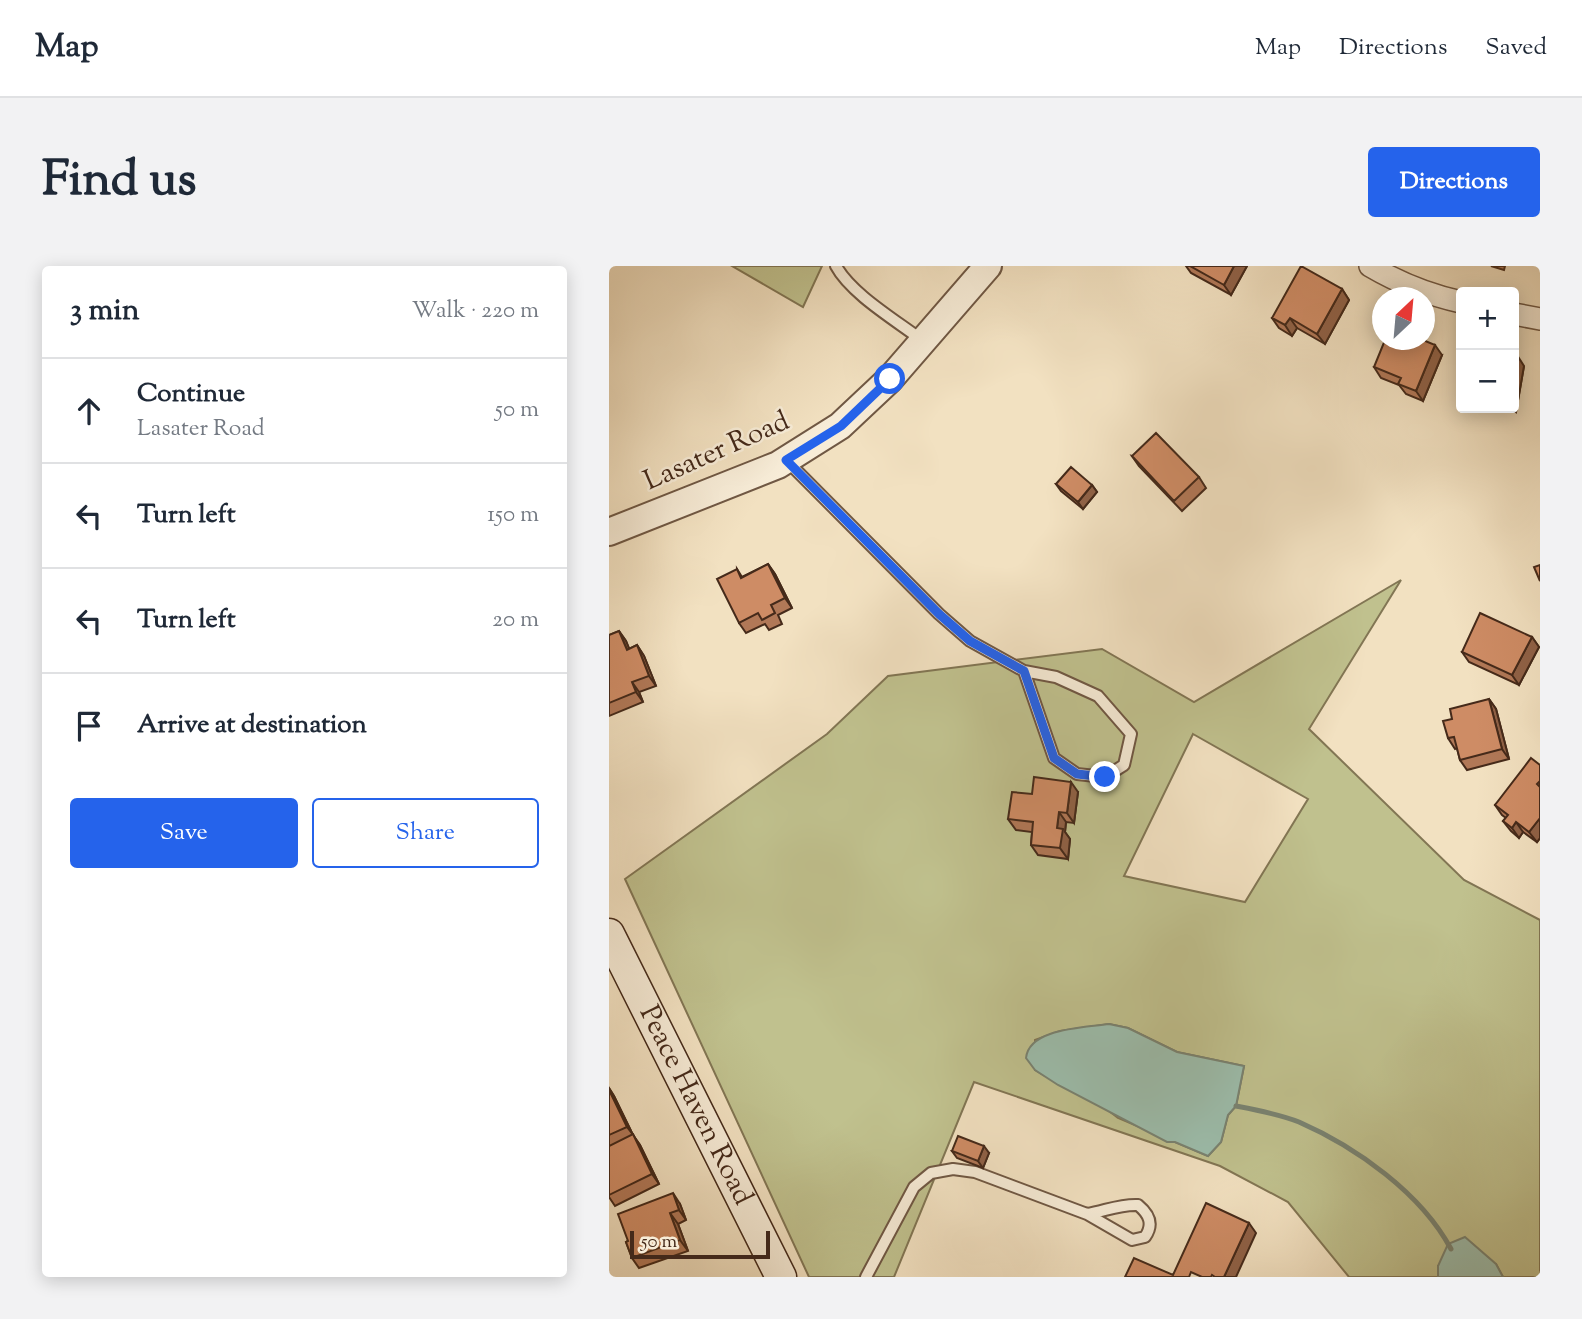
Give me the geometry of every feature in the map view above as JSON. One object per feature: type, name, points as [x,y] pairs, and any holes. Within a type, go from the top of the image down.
[{"type":"main road","name":"Peace Haven Road","points":[[609,934],[781,1277]]},
{"type":"street","name":"Lasater Road","points":[[609,532],[786,460],[841,426],[890,379],[988,266]]},
{"type":"street","points":[[1370,266],[1392,279],[1438,297],[1456,301]]},
{"type":"street","points":[[1519,315],[1540,319]]},
{"type":"lane","points":[[837,266],[841,274],[862,294],[923,341]]},
{"type":"lane","points":[[786,460],[939,614],[970,641],[1024,671],[1056,677],[1098,696],[1131,734],[1124,765],[1105,777],[1077,774],[1054,758],[1024,671]]},
{"type":"lane","points":[[866,1277],[914,1187],[931,1173],[953,1169],[975,1172],[1087,1214],[1132,1240],[1145,1237],[1150,1226],[1149,1217],[1139,1205],[1124,1204],[1087,1214]]},
{"type":"green space","points":[[732,266],[822,266],[803,307]]},
{"type":"green space","points":[[1401,580],[1309,729],[1464,880],[1540,920],[1540,1277],[1503,1277],[1496,1264],[1438,1266],[1438,1277],[1349,1277],[1288,1202],[1220,1166],[974,1082],[894,1277],[809,1277],[625,879],[827,734],[888,676],[1102,649],[1194,702]],"holes":[[[1193,734],[1308,799],[1245,902],[1124,876]],[[1109,1024],[1128,1028],[1177,1052],[1244,1066],[1236,1106],[1228,1115],[1221,1142],[1208,1156],[1118,1118],[1099,1104],[1035,1070],[1035,1040],[1060,1031]]]},
{"type":"shaded area","points":[[1109,1024],[1128,1028],[1177,1052],[1244,1066],[1236,1106],[1228,1115],[1221,1142],[1208,1156],[1175,1142],[1167,1142],[1058,1085],[1035,1070],[1026,1058],[1029,1048],[1047,1035]]},
{"type":"shaded area","points":[[1465,1237],[1496,1264],[1503,1277],[1438,1277],[1438,1266],[1448,1244]]},
{"type":"building","points":[[1190,266],[1234,266],[1224,285]]},
{"type":"building","points":[[1301,266],[1342,289],[1317,334],[1290,318],[1285,325],[1272,318]]},
{"type":"building","points":[[1381,350],[1433,350],[1416,391],[1398,384],[1401,378],[1374,367]]},
{"type":"building","points":[[1156,433],[1199,477],[1174,501],[1132,456]]},
{"type":"building","points":[[1071,467],[1092,485],[1078,502],[1056,484]]},
{"type":"building","points":[[768,564],[785,598],[771,605],[775,613],[762,620],[758,613],[739,623],[717,579],[737,569],[741,578]]},
{"type":"building","points":[[1540,565],[1540,581],[1534,567]]},
{"type":"building","points":[[1480,613],[1532,637],[1512,675],[1462,652]]},
{"type":"building","points":[[619,631],[627,650],[637,645],[649,676],[632,682],[636,692],[609,703],[609,635]]},
{"type":"building","points":[[1489,699],[1502,749],[1460,760],[1454,737],[1448,738],[1443,721],[1452,719],[1450,709]]},
{"type":"building","points":[[1531,758],[1540,765],[1540,781],[1537,784],[1540,787],[1540,818],[1529,832],[1516,822],[1512,828],[1503,821],[1508,815],[1495,805]]},
{"type":"building","points":[[1034,777],[1071,782],[1067,813],[1059,812],[1057,828],[1063,829],[1060,848],[1031,845],[1033,822],[1008,819],[1012,792],[1032,794]]},
{"type":"building","points":[[609,1090],[627,1127],[609,1135]]},
{"type":"building","points":[[633,1134],[652,1174],[609,1195],[609,1146]]},
{"type":"building","points":[[958,1136],[984,1146],[978,1161],[952,1151]]},
{"type":"building","points":[[673,1193],[679,1210],[670,1213],[680,1240],[632,1258],[618,1214]]},
{"type":"building","points":[[1206,1203],[1249,1223],[1224,1277],[1202,1277],[1191,1272],[1189,1277],[1125,1277],[1134,1258],[1173,1275]]},
{"type":"waterway","points":[[1236,1106],[1299,1122],[1364,1158],[1423,1209],[1451,1249]]},
{"type":"route","points":[[890,379],[841,426],[786,460],[939,614],[970,641],[1024,671],[1054,758],[1077,774],[1105,777]]}]
